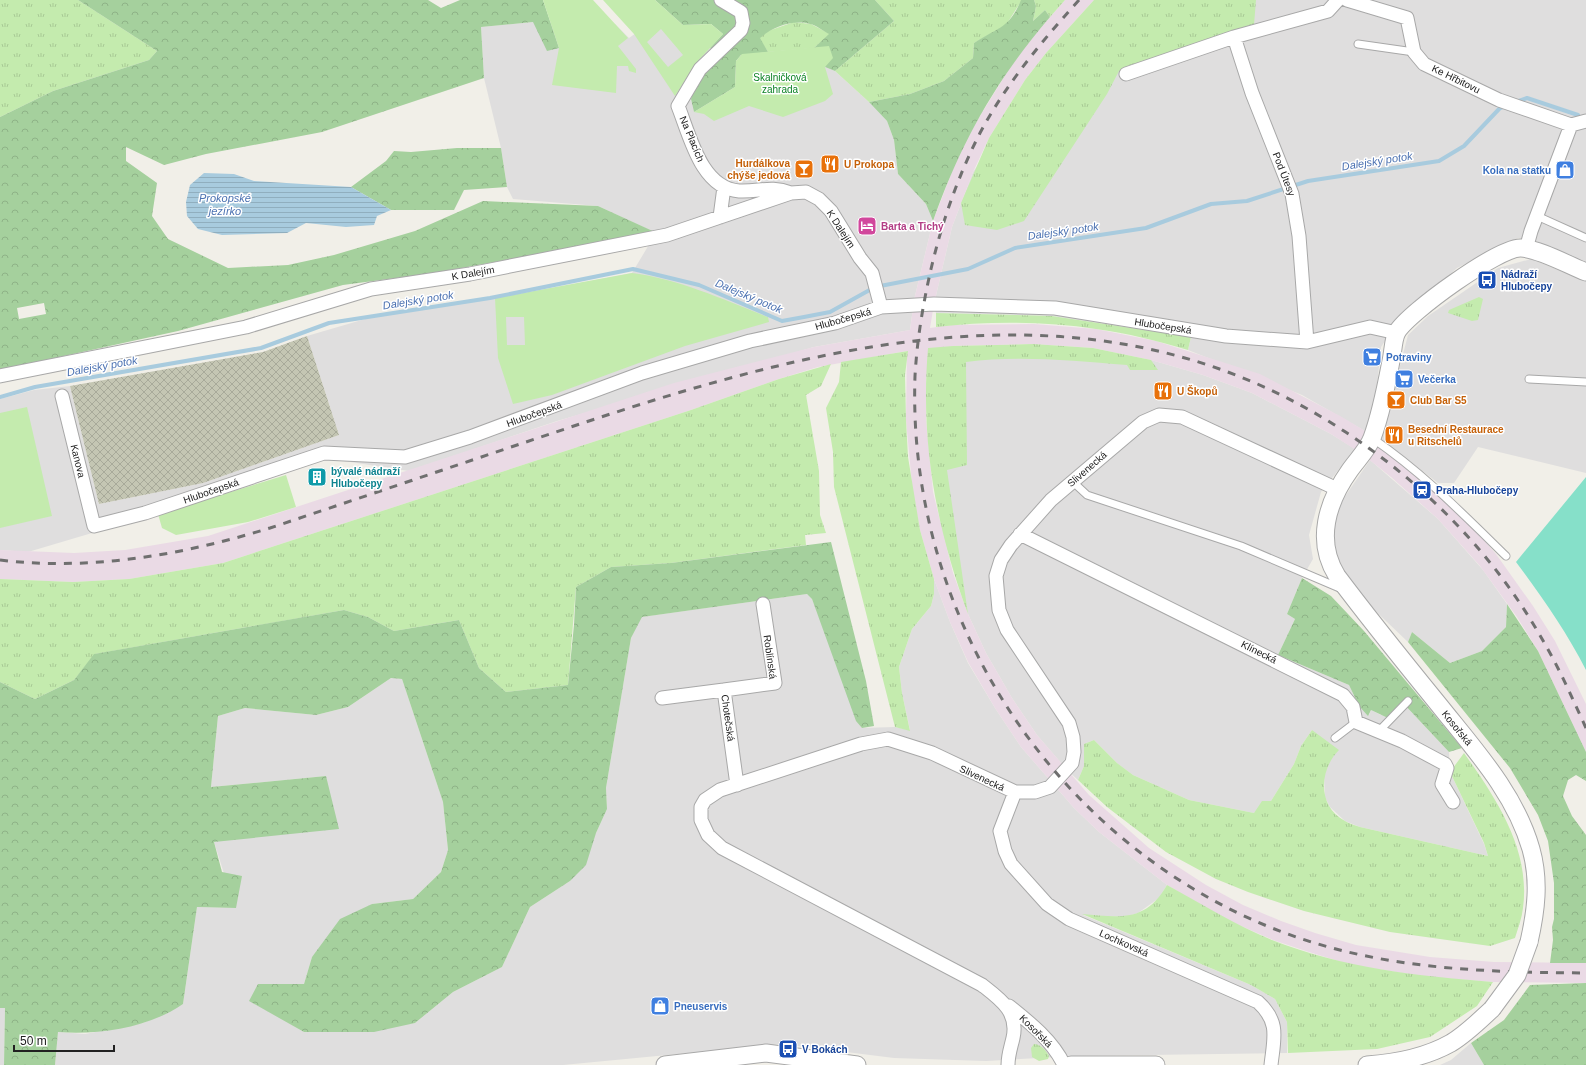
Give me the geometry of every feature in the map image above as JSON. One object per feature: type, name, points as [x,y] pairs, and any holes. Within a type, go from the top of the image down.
[{"type":"street","name":"Na Placích","points":[[722,0],[740,12],[743,23],[741,30],[700,69],[678,106],[708,175],[724,187],[741,191],[778,188],[791,193]]},
{"type":"street","points":[[1126,74],[1234,37],[1328,11],[1338,0]]},
{"type":"street","points":[[1347,0],[1407,18],[1414,52]]},
{"type":"street","name":"Pod Útesy","points":[[1234,37],[1252,93],[1292,194],[1299,236],[1307,342]]},
{"type":"street","name":"Ke Hřbitovu","points":[[1414,52],[1424,64],[1499,100],[1571,125]]},
{"type":"street","points":[[1526,249],[1571,125],[1586,121]]},
{"type":"street","points":[[720,217],[724,187]]},
{"type":"street","name":"K Dalejím","points":[[0,376],[246,327],[371,289],[470,274],[664,235],[791,193],[806,192],[819,199],[831,211],[860,258],[872,273],[881,307]]},
{"type":"street","points":[[1397,333],[1432,300],[1461,279],[1502,254],[1516,248],[1526,249],[1586,272]]},
{"type":"street","name":"Hlubočepská","points":[[94,526],[145,513],[324,453],[405,457],[470,438],[642,373],[750,341],[835,323],[881,307],[934,304],[1055,308],[1226,336],[1307,342],[1370,327],[1397,333]]},
{"type":"street","name":"Kosořská","points":[[1368,1065],[1385,1064],[1426,1054],[1451,1043],[1492,1009],[1517,975],[1530,942],[1536,904],[1534,867],[1525,833],[1512,804],[1487,764],[1349,592],[1331,566],[1326,553],[1324,533],[1327,517],[1337,489],[1372,438],[1386,386],[1397,333]]},
{"type":"street","name":"Kanova","points":[[62,396],[94,526]]},
{"type":"street","name":"Slivenecká","points":[[1008,1065],[1008,1056],[1014,1036],[1014,1018],[1003,1002],[982,985],[722,848],[708,836],[701,820],[701,807],[705,800],[720,790],[861,744],[888,740],[932,753],[1015,792],[1035,792],[1050,788],[1068,769],[1074,752],[1073,737],[1069,723],[1007,630],[999,610],[996,576],[1001,560],[1020,534],[1051,500],[1143,422],[1159,415],[1175,415],[1193,421],[1337,489]]},
{"type":"street","name":"Klínecká","points":[[1020,534],[1343,695],[1353,707],[1356,722]]},
{"type":"street","name":"Roblínská","points":[[724,690],[775,683],[763,604]]},
{"type":"street","name":"Chotečská","points":[[662,698],[724,690],[737,785]]},
{"type":"street","points":[[1356,722],[1379,731],[1445,764],[1447,768],[1442,784],[1452,802]]},
{"type":"street","name":"Lochkovská","points":[[1015,792],[1000,831],[1005,851],[1011,864],[1047,904],[1069,919],[1258,1002],[1267,1010],[1274,1023],[1275,1034],[1271,1065]]},
{"type":"street","name":"Kosořská","points":[[1003,1002],[1025,1018],[1060,1055],[1064,1065]]},
{"type":"street","points":[[664,1065],[766,1053],[857,1065]]},
{"type":"street","points":[[1071,1065],[1156,1065]]},
{"type":"lane","points":[[1358,44],[1414,52]]},
{"type":"lane","points":[[1537,216],[1586,238]]},
{"type":"lane","points":[[1529,379],[1586,382]]},
{"type":"lane","points":[[1372,438],[1401,458],[1444,494],[1506,556]]},
{"type":"lane","points":[[1072,481],[1087,495],[1241,546],[1349,592]]},
{"type":"lane","points":[[1379,731],[1408,701]]},
{"type":"lane","points":[[1335,738],[1356,722]]},
{"type":"shaded area","points":[[1065,0],[1094,0],[1046,53],[1025,80],[989,138],[973,172],[952,227],[930,328],[952,325],[1034,324],[1096,329],[1156,341],[1260,374],[1342,417],[1365,431],[1452,504],[1496,554],[1533,606],[1555,641],[1586,704],[1586,752],[1538,651],[1517,617],[1480,566],[1438,519],[1391,477],[1362,454],[1331,434],[1252,393],[1203,375],[1151,360],[1093,348],[1033,344],[953,346],[926,376],[926,419],[933,492],[953,573],[968,614],[986,653],[1012,698],[1037,735],[1089,795],[1149,848],[1206,885],[1243,905],[1281,921],[1356,945],[1430,957],[1494,962],[1586,963],[1586,983],[1493,982],[1428,977],[1351,965],[1309,952],[1273,940],[1234,923],[1196,902],[1167,885],[1099,832],[1074,808],[1021,747],[995,708],[968,662],[950,622],[934,579],[920,530],[913,495],[906,420],[907,351],[818,367],[779,379],[691,410],[223,563],[129,579],[73,582],[0,579],[0,550],[74,553],[125,550],[208,536],[674,383],[814,347],[910,330],[914,300],[933,221],[955,164],[972,129],[1009,69],[1030,40]]},
{"type":"shaded area","points":[[1094,0],[1586,0],[1586,264],[1534,240],[1518,238],[1457,268],[1400,318],[1381,347],[1374,414],[1365,431],[1302,395],[1188,350],[1191,337],[1052,316],[936,313],[934,304],[952,227],[973,172]]},
{"type":"shaded area","points":[[667,11],[723,34],[719,55],[691,99],[694,112],[742,54],[829,46],[825,67],[835,71],[869,102],[887,121],[894,140],[898,174],[926,204],[933,221],[914,300],[910,330],[814,347],[557,421],[409,471],[324,458],[247,487],[28,552],[0,550],[0,399],[34,390],[70,386],[99,504],[203,483],[339,435],[307,336],[372,317],[540,291],[632,273],[656,233],[598,206],[513,199],[507,187],[501,148],[484,78],[481,27],[533,22],[615,24],[629,38]]},
{"type":"shaded area","points":[[1531,259],[1586,281],[1586,473],[1478,447],[1454,483],[1438,483],[1381,439],[1408,335],[1428,316],[1498,268]]},
{"type":"shaded area","points":[[307,336],[339,435],[203,483],[99,504],[70,386],[263,352]]},
{"type":"shaded area","points":[[953,346],[1151,360],[1203,375],[1252,393],[1331,434],[1355,449],[1321,492],[1309,535],[1313,559],[1302,578],[1287,614],[1295,619],[1278,655],[1349,685],[1359,706],[1369,715],[1371,710],[1381,715],[1402,702],[1449,752],[1450,772],[1484,844],[1488,856],[1360,827],[1345,821],[1330,807],[1325,797],[1324,776],[1331,757],[1312,730],[1301,746],[1294,764],[1271,801],[1254,813],[1189,800],[1133,775],[1118,764],[1094,740],[1084,744],[1084,766],[1078,780],[1068,771],[1037,735],[1012,698],[986,653],[968,614],[940,526]]},
{"type":"shaded area","points":[[1370,460],[1438,519],[1483,570],[1507,604],[1506,627],[1482,651],[1450,663],[1412,632],[1408,642],[1366,602],[1339,570],[1332,546],[1337,508]]},
{"type":"shaded area","points":[[934,579],[950,622],[968,663],[1021,747],[1074,808],[1099,832],[1167,885],[1159,898],[1138,913],[1125,917],[1083,915],[1251,985],[1275,999],[1287,1022],[1287,1053],[1075,1056],[986,1061],[894,1058],[782,1044],[563,1065],[55,1065],[58,1032],[85,1034],[143,1023],[183,1004],[197,907],[235,908],[214,842],[326,776],[211,787],[218,716],[245,708],[316,715],[348,707],[391,678],[402,679],[443,802],[448,850],[441,872],[413,899],[372,904],[312,957],[304,984],[258,984],[284,1020],[304,1032],[415,1023],[453,992],[502,967],[530,907],[570,881],[607,809],[606,788],[631,638],[641,617],[807,594],[812,599],[862,728],[895,727],[910,730],[902,693],[899,667],[912,629],[931,606],[934,594]]},
{"type":"shaded area","points":[[0,1008],[5,1008],[4,1065],[0,1065]]},
{"type":"shaded area","points":[[1471,1043],[1484,1065],[1440,1065],[1451,1060]]},
{"type":"green space","points":[[0,0],[78,0],[157,51],[149,60],[53,91],[0,117]]},
{"type":"green space","points":[[78,0],[428,0],[441,8],[460,0],[543,0],[559,48],[547,51],[533,22],[481,27],[484,78],[322,132],[206,154],[164,165],[126,147],[126,161],[157,183],[152,216],[168,239],[228,268],[288,265],[334,255],[415,231],[483,201],[598,206],[657,233],[434,273],[343,285],[178,331],[0,370],[0,117],[53,91],[149,60],[157,51]],"holes":[[[44,303],[46,314],[19,319],[17,308]]]},
{"type":"green space","points":[[543,0],[593,0],[628,38],[618,46],[636,69],[636,73],[629,71],[628,66],[617,66],[616,93],[552,85],[559,48]]},
{"type":"green space","points":[[603,0],[655,0],[683,25],[711,24],[723,34],[697,62],[675,96],[634,34]],"holes":[[[661,29],[683,55],[668,67],[647,42]]]},
{"type":"green space","points":[[655,0],[875,0],[894,21],[835,71],[825,67],[829,47],[814,48],[829,34],[815,26],[803,23],[790,23],[770,30],[760,38],[768,52],[741,55],[736,61],[735,87],[694,112],[691,99],[695,84],[718,54],[710,48],[723,34],[711,24],[683,25]]},
{"type":"green space","points":[[875,0],[1022,0],[1006,25],[974,43],[973,58],[944,81],[910,94],[869,102],[835,71],[894,21]]},
{"type":"green space","points":[[1021,0],[1034,0],[1036,6],[1033,21],[1045,10],[1050,17],[1013,64],[982,113],[968,138],[933,221],[926,204],[898,174],[894,140],[887,121],[869,102],[910,94],[944,81],[973,58],[974,43],[1002,26],[1012,17]]},
{"type":"green space","points":[[1034,0],[1065,0],[1050,17],[1045,10],[1033,21],[1036,6]]},
{"type":"green space","points":[[1094,0],[1256,0],[1254,25],[1119,71],[1107,94],[1024,221],[997,230],[965,225],[961,203],[989,138],[1025,80],[1046,53]]},
{"type":"green space","points":[[794,22],[811,24],[830,34],[814,48],[768,52],[759,38],[768,31]]},
{"type":"green space","name":"Skalničková zahrada","points":[[829,46],[833,58],[825,67],[833,94],[825,101],[783,117],[749,106],[714,121],[704,114],[694,112],[735,87],[736,61],[742,54]]},
{"type":"green space","points":[[457,148],[501,148],[507,187],[464,190],[454,210],[391,210],[351,187],[386,161],[394,151],[411,152]]},
{"type":"green space","points":[[632,273],[667,280],[701,291],[768,317],[769,322],[685,346],[552,395],[513,404],[498,358],[495,298]],"holes":[[[506,317],[524,317],[525,345],[507,345]]]},
{"type":"green space","points":[[1479,297],[1483,299],[1478,320],[1472,321],[1448,313],[1449,310]]},
{"type":"green space","points":[[936,313],[1052,316],[1191,337],[1188,350],[1154,340],[1119,333],[1056,324],[996,323],[936,327]]},
{"type":"green space","points":[[1033,344],[1093,348],[1151,360],[1158,370],[1130,370],[1127,365],[1046,359],[1006,359],[966,362],[967,465],[947,470],[968,614],[947,549],[933,484],[926,417],[928,348]]},
{"type":"green space","points":[[908,351],[905,375],[908,457],[920,530],[934,579],[934,594],[931,606],[912,629],[899,667],[902,693],[910,731],[895,727],[834,487],[833,452],[826,408],[839,382],[841,362]]},
{"type":"green space","points":[[831,364],[821,386],[806,395],[819,471],[820,515],[826,533],[805,535],[806,545],[671,563],[611,567],[576,587],[568,685],[506,692],[479,668],[459,620],[394,631],[368,617],[344,610],[95,654],[74,680],[35,699],[0,682],[0,579],[73,582],[129,579],[223,563],[691,410],[779,379]]},
{"type":"green space","points":[[27,407],[52,516],[0,528],[0,413]]},
{"type":"green space","points":[[286,475],[296,507],[248,522],[176,535],[162,528],[158,514]]},
{"type":"green space","points":[[1586,477],[1586,670],[1553,614],[1516,562]]},
{"type":"green space","points":[[831,542],[866,681],[874,726],[862,728],[856,721],[812,599],[807,594],[642,617],[631,638],[606,788],[607,809],[596,833],[586,865],[570,881],[530,907],[502,967],[453,992],[415,1023],[374,1032],[304,1032],[249,1001],[258,984],[304,984],[312,957],[340,919],[372,904],[413,899],[441,872],[448,850],[443,802],[402,679],[391,678],[348,707],[316,715],[245,708],[218,716],[211,787],[326,776],[339,829],[214,842],[222,872],[242,876],[236,908],[197,907],[183,1004],[155,1019],[123,1028],[107,1031],[74,1033],[58,1032],[55,1065],[4,1065],[5,1008],[0,1008],[0,682],[35,699],[74,680],[94,654],[344,610],[368,617],[394,631],[459,620],[479,668],[506,692],[568,685],[576,587],[611,567],[671,563]]},
{"type":"green space","points":[[1302,578],[1331,596],[1364,631],[1462,748],[1449,752],[1402,702],[1388,718],[1371,710],[1368,716],[1359,706],[1349,685],[1278,655],[1295,619],[1287,614]]},
{"type":"green space","points":[[1507,604],[1538,651],[1586,752],[1586,781],[1576,775],[1568,780],[1563,796],[1572,816],[1586,835],[1586,963],[1550,963],[1553,940],[1552,927],[1554,919],[1554,883],[1548,841],[1538,815],[1510,768],[1408,642],[1412,632],[1450,663],[1482,651],[1506,627]]},
{"type":"green space","points":[[1312,730],[1339,750],[1332,758],[1328,767],[1324,787],[1329,806],[1345,821],[1360,827],[1488,856],[1484,843],[1450,772],[1464,753],[1499,807],[1516,845],[1522,866],[1524,887],[1522,912],[1515,938],[1490,946],[1390,932],[1304,911],[1248,892],[1216,879],[1166,852],[1107,807],[1078,780],[1084,766],[1084,744],[1094,740],[1117,763],[1133,775],[1189,800],[1254,813],[1262,801],[1271,801],[1294,764],[1301,746]]},
{"type":"green space","points":[[1167,885],[1245,928],[1299,950],[1326,958],[1381,969],[1436,977],[1493,982],[1477,1006],[1430,1037],[1377,1049],[1288,1053],[1287,1022],[1275,999],[1251,985],[1082,914],[1120,916],[1140,912],[1150,906],[1159,897]]},
{"type":"green space","points":[[1586,983],[1586,1065],[1484,1065],[1471,1043],[1504,1020],[1530,985]]},
{"type":"green space","points":[[1034,1044],[1041,1046],[1045,1050],[1049,1056],[1048,1059],[1039,1061],[1032,1057],[1031,1048]]},
{"type":"water","name":"Prokopské jezírko","points":[[204,173],[234,174],[254,181],[351,187],[391,210],[377,216],[374,225],[346,227],[306,223],[287,233],[222,235],[198,229],[187,216],[186,202],[190,185]]},
{"type":"waterway","name":"Dalejský potok","points":[[1516,102],[1527,98],[1578,115]]},
{"type":"waterway","name":"Dalejský potok","points":[[0,397],[35,387],[261,348],[329,323],[490,298],[633,269],[699,285],[782,321],[830,312],[875,287],[968,269],[1015,248],[1146,228],[1211,204],[1247,201],[1308,181],[1439,161],[1464,146],[1500,108],[1506,106]]},
{"type":"railway","points":[[1079,0],[1038,47],[1013,80],[990,115],[972,149],[951,200],[935,251],[925,295],[917,349],[915,376],[918,460],[934,541],[961,620],[998,693],[1046,760],[1102,821],[1167,872],[1240,914],[1282,932],[1324,946],[1367,956],[1452,968],[1496,971],[1586,973]]},
{"type":"railway","points":[[0,560],[34,563],[103,562],[170,553],[204,546],[270,528],[648,402],[746,374],[845,351],[945,338],[1044,336],[1142,348],[1238,376],[1333,424],[1365,446],[1426,494],[1480,550],[1526,613],[1567,686],[1586,728]]},
{"type":"place","name":"U Prokopa","points":[[830,164]]},
{"type":"place","name":"Hurdálkova chýše jedová","points":[[804,169]]},
{"type":"place","name":"Kola na statku","points":[[1565,170]]},
{"type":"place","name":"Barta a Tichý","points":[[867,226]]},
{"type":"place","name":"Nádraží Hlubočepy","points":[[1487,280]]},
{"type":"place","name":"Potraviny","points":[[1372,357]]},
{"type":"place","name":"Večerka","points":[[1404,379]]},
{"type":"place","name":"U Škopů","points":[[1163,391]]},
{"type":"place","name":"Club Bar S5","points":[[1396,400]]},
{"type":"place","name":"Besední Restaurace u Ritschelů","points":[[1394,435]]},
{"type":"place","name":"bývalé nádraží Hlubočepy","points":[[317,477]]},
{"type":"place","name":"Praha-Hlubočepy","points":[[1422,490]]},
{"type":"place","name":"Pneuservis","points":[[660,1006]]},
{"type":"place","name":"V Bokách","points":[[788,1049]]}]
